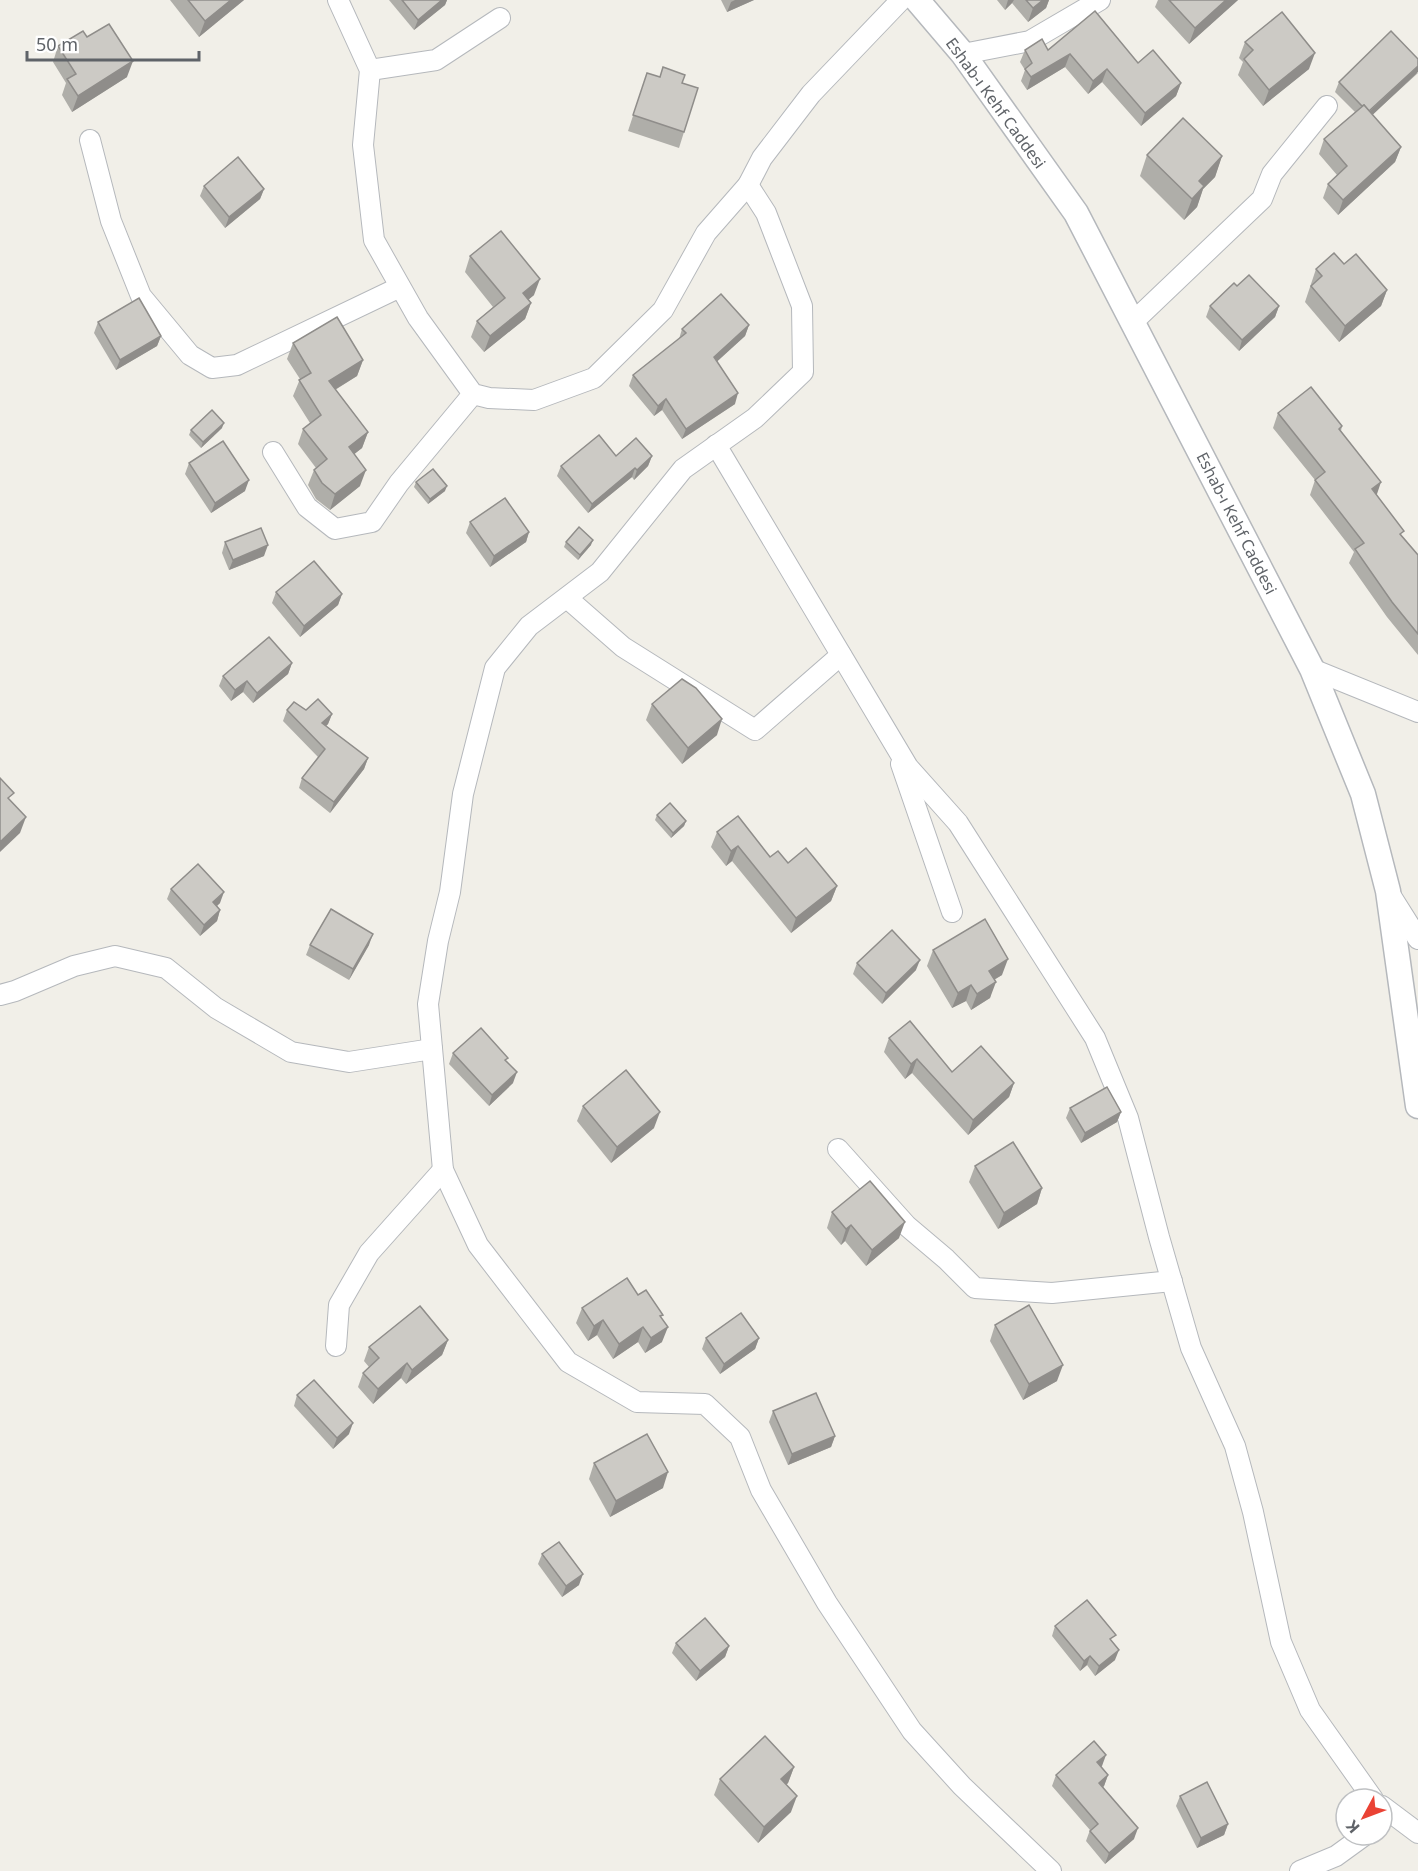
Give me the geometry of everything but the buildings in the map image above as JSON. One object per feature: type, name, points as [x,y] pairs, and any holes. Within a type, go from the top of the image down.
[{"type":"street","points":[[338,0],[370,69],[363,145],[374,240],[418,318],[473,394],[489,398],[534,400],[594,378],[663,310],[706,233],[748,185],[762,159],[810,94],[901,0]]},
{"type":"street","name":"Eshab-ı Kehf Caddesi","points":[[916,0],[963,54],[1076,213],[1312,669],[1363,794],[1388,891],[1418,1106]]},
{"type":"street","points":[[963,54],[1030,41],[1100,0]]},
{"type":"street","points":[[370,69],[436,60],[500,18]]},
{"type":"street","points":[[1133,322],[1262,199],[1272,174],[1327,106]]},
{"type":"street","points":[[90,140],[111,220],[141,296],[190,355],[212,368],[237,365],[400,287]]},
{"type":"street","points":[[748,185],[766,213],[801,306],[803,372],[755,418],[682,469],[600,572],[529,626],[495,668],[463,794],[450,892],[438,941],[428,1004],[443,1170],[478,1245],[568,1362],[637,1402],[705,1404],[740,1437],[761,1490],[826,1603],[912,1731],[962,1786],[1051,1871]]},
{"type":"street","points":[[273,452],[307,507],[335,529],[372,522],[399,483],[473,394]]},
{"type":"street","points":[[716,445],[908,767],[958,823],[1095,1038],[1128,1118],[1191,1348],[1235,1446],[1253,1512],[1281,1642],[1310,1710],[1365,1787]]},
{"type":"street","points":[[567,598],[623,647],[756,730],[841,655]]},
{"type":"street","points":[[1312,669],[1418,712]]},
{"type":"street","points":[[892,739],[952,912]]},
{"type":"street","points":[[1388,891],[1418,939]]},
{"type":"street","points":[[0,995],[74,966],[115,956],[166,968],[216,1008],[291,1052],[349,1062],[432,1048]]},
{"type":"street","points":[[838,1149],[907,1226],[946,1259],[975,1288],[1052,1293],[1172,1281]]},
{"type":"street","points":[[336,1346],[339,1305],[369,1253],[443,1170]]},
{"type":"street","points":[[1394,1819],[1418,1833]]},
{"type":"street","points":[[1300,1871],[1336,1856],[1348,1847]]}]
